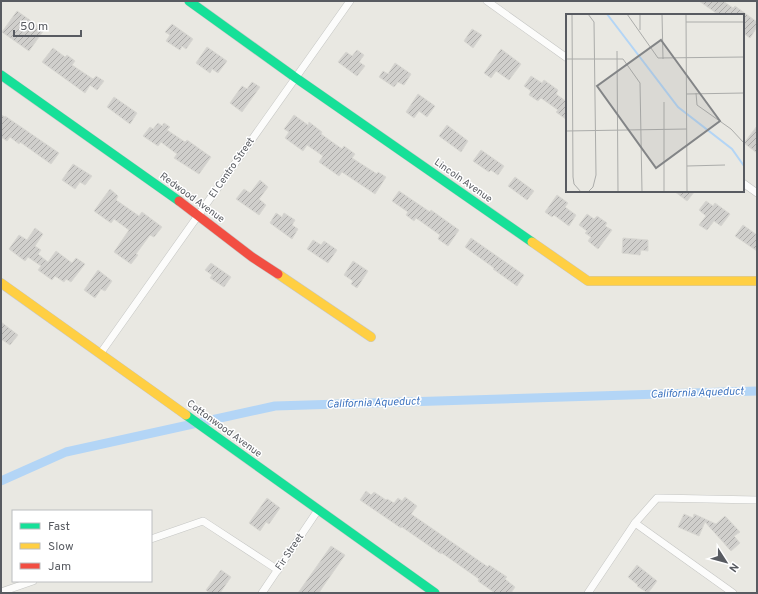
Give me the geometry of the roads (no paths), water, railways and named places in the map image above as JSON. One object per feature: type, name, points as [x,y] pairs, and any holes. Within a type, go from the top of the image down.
[{"type":"street","name":"Lincoln Avenue","points":[[189,1],[296,78],[588,281],[757,281]]},
{"type":"street","name":"El Centro Street","points":[[100,354],[350,1]]},
{"type":"street","points":[[486,1],[566,57]]},
{"type":"street","name":"Redwood Avenue","points":[[1,74],[198,215],[252,257],[371,338]]},
{"type":"street","points":[[744,184],[757,193]]},
{"type":"street","name":"Cottonwood Avenue","points":[[1,283],[435,593]]},
{"type":"street","points":[[588,593],[635,523],[657,498],[757,500]]},
{"type":"street","name":"Fir Street","points":[[262,593],[318,510]]},
{"type":"street","points":[[152,539],[203,521],[278,570]]},
{"type":"street","points":[[635,523],[733,593]]},
{"type":"street","points":[[1,592],[30,582]]},
{"type":"waterway","name":"California Aqueduct","points":[[1,481],[66,452],[275,406],[757,391]]}]
